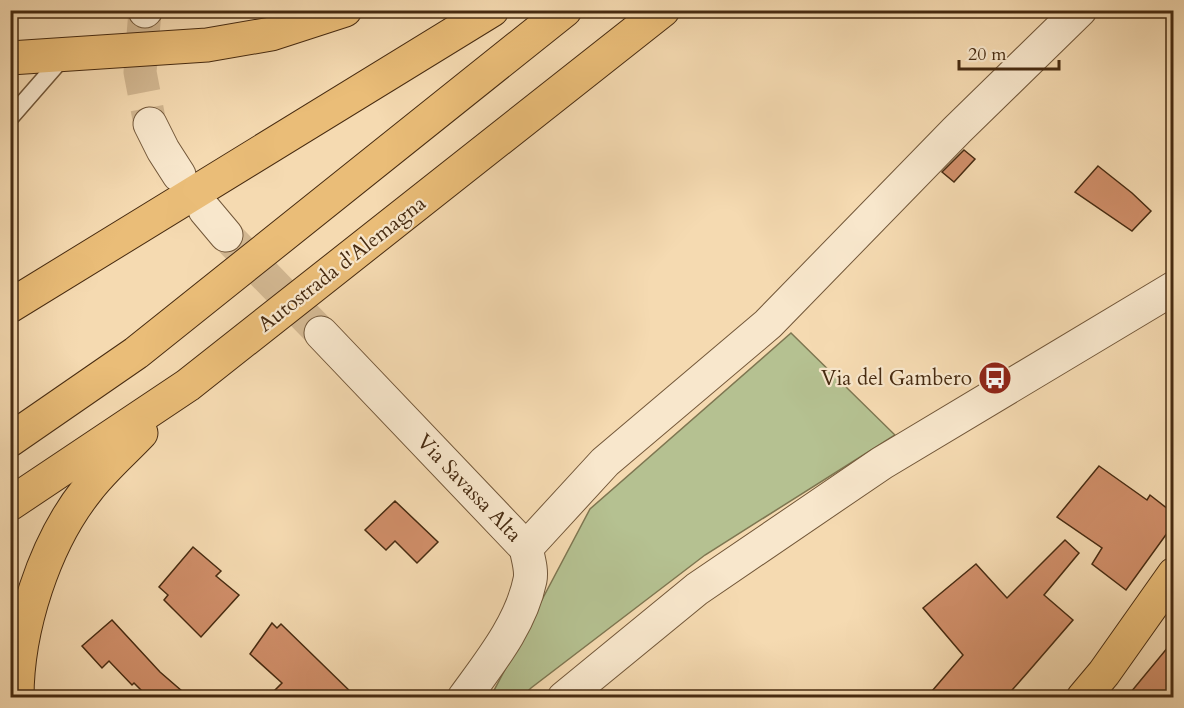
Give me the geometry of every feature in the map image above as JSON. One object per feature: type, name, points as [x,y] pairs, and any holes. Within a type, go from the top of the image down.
[{"type":"main road","points":[[10,58],[207,45],[271,34],[345,10]]},
{"type":"main road","points":[[10,306],[492,10]]},
{"type":"main road","points":[[10,440],[136,353],[565,10]]},
{"type":"main road","name":"Autostrada d'Alemagna","points":[[10,504],[188,385],[663,10]]},
{"type":"main road","points":[[17,698],[21,650],[30,608],[44,566],[63,527],[87,490],[188,385]]},
{"type":"main road","points":[[1083,698],[1104,673],[1173,574]]},
{"type":"street","points":[[526,548],[606,462],[768,324],[957,130],[1080,10]]},
{"type":"street","points":[[150,124],[179,175]]},
{"type":"street","points":[[205,210],[226,235]]},
{"type":"street","points":[[564,698],[696,589],[882,463],[1173,288]]},
{"type":"street","name":"Via Savassa Alta","points":[[321,333],[526,548],[530,578],[519,614],[498,650],[464,698]]},
{"type":"lane","points":[[10,118],[67,54]]},
{"type":"green space","points":[[791,333],[895,435],[705,555],[522,697],[490,698],[590,509]]},
{"type":"building","points":[[964,150],[975,159],[954,182],[942,172]]},
{"type":"building","points":[[1098,166],[1151,211],[1132,231],[1075,192]]},
{"type":"building","points":[[1099,466],[1147,500],[1150,495],[1173,513],[1173,525],[1126,590],[1092,564],[1102,548],[1057,517]]},
{"type":"building","points":[[395,501],[438,542],[417,563],[395,541],[386,550],[365,530]]},
{"type":"building","points":[[1065,540],[1079,553],[1044,595],[1073,620],[1028,672],[1005,698],[926,698],[963,655],[923,608],[976,564],[1007,598]]},
{"type":"building","points":[[193,547],[221,571],[216,576],[239,595],[201,637],[164,600],[168,595],[159,587]]},
{"type":"building","points":[[112,620],[160,672],[190,698],[149,698],[134,683],[132,685],[109,661],[102,668],[82,646]]},
{"type":"building","points":[[272,623],[277,628],[281,624],[357,698],[267,698],[282,683],[250,654]]},
{"type":"building","points":[[1173,641],[1173,698],[1126,698]]},
{"type":"tunnel","points":[[145,11],[140,72],[150,124]]},
{"type":"tunnel","points":[[226,235],[321,333]]},
{"type":"place","name":"Via del Gambero","points":[[995,378]]}]
